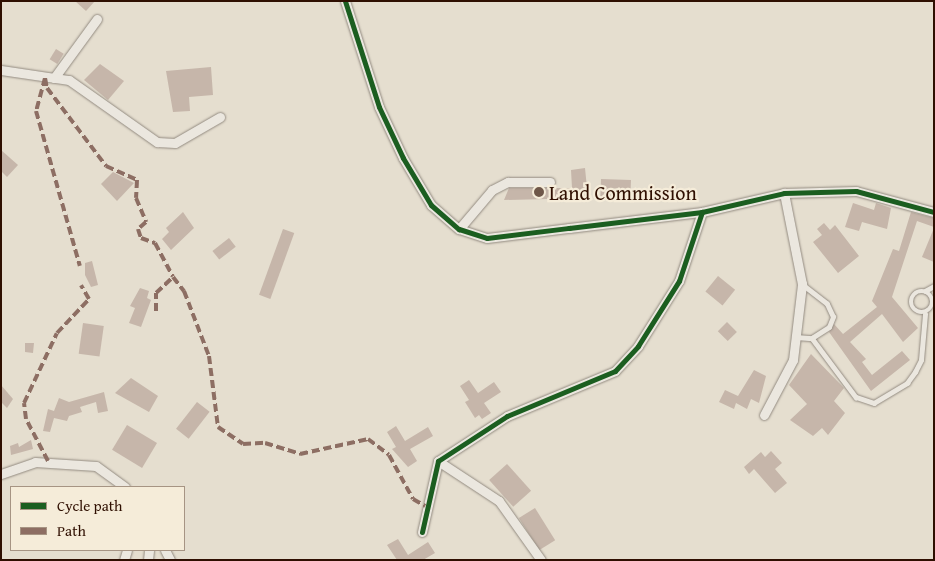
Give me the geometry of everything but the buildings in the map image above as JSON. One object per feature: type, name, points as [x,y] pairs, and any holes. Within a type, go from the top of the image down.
[{"type":"street","points":[[345,1],[379,107],[403,158],[431,204],[459,230],[487,238],[702,212],[784,193],[856,191],[934,212]]},
{"type":"street","points":[[54,78],[97,19]]},
{"type":"street","points":[[1,70],[54,78],[83,89],[156,142],[175,143],[220,117]]},
{"type":"street","points":[[459,230],[492,190],[508,182],[550,182]]},
{"type":"street","points":[[764,415],[793,360],[802,284],[784,193]]},
{"type":"street","points":[[422,532],[438,462],[507,416],[615,371],[663,312],[702,212]]},
{"type":"street","points":[[1,474],[35,462],[86,465],[106,470],[124,486]]},
{"type":"street","points":[[438,462],[500,501],[541,560]]},
{"type":"lane","points":[[796,337],[812,338],[829,327],[833,317],[827,304],[802,284]]},
{"type":"lane","points":[[925,314],[911,305],[914,294],[926,291],[934,286]]},
{"type":"lane","points":[[812,338],[856,397],[874,403],[907,383],[921,360],[925,314],[934,300],[926,291]]},
{"type":"marked path","points":[[45,78],[47,88],[106,166],[137,180],[136,198],[146,222],[138,229],[141,238],[155,243],[173,277]]},
{"type":"marked path","points":[[45,78],[36,111],[80,266]]},
{"type":"marked path","points":[[156,311],[156,293],[173,277],[184,291],[209,356],[218,427],[243,444],[265,443],[300,454],[368,439],[389,455],[413,499],[425,506]]},
{"type":"marked path","points":[[48,461],[26,419],[24,403],[57,333],[89,299],[81,285]]},
{"type":"cycle path","points":[[345,1],[379,107],[403,158],[431,205],[459,229],[487,238],[702,212],[784,193],[856,191],[934,212]]},
{"type":"cycle path","points":[[422,532],[438,461],[507,416],[615,371],[638,346],[679,281],[702,212]]},
{"type":"place","name":"Land Commission","points":[[539,192]]}]
